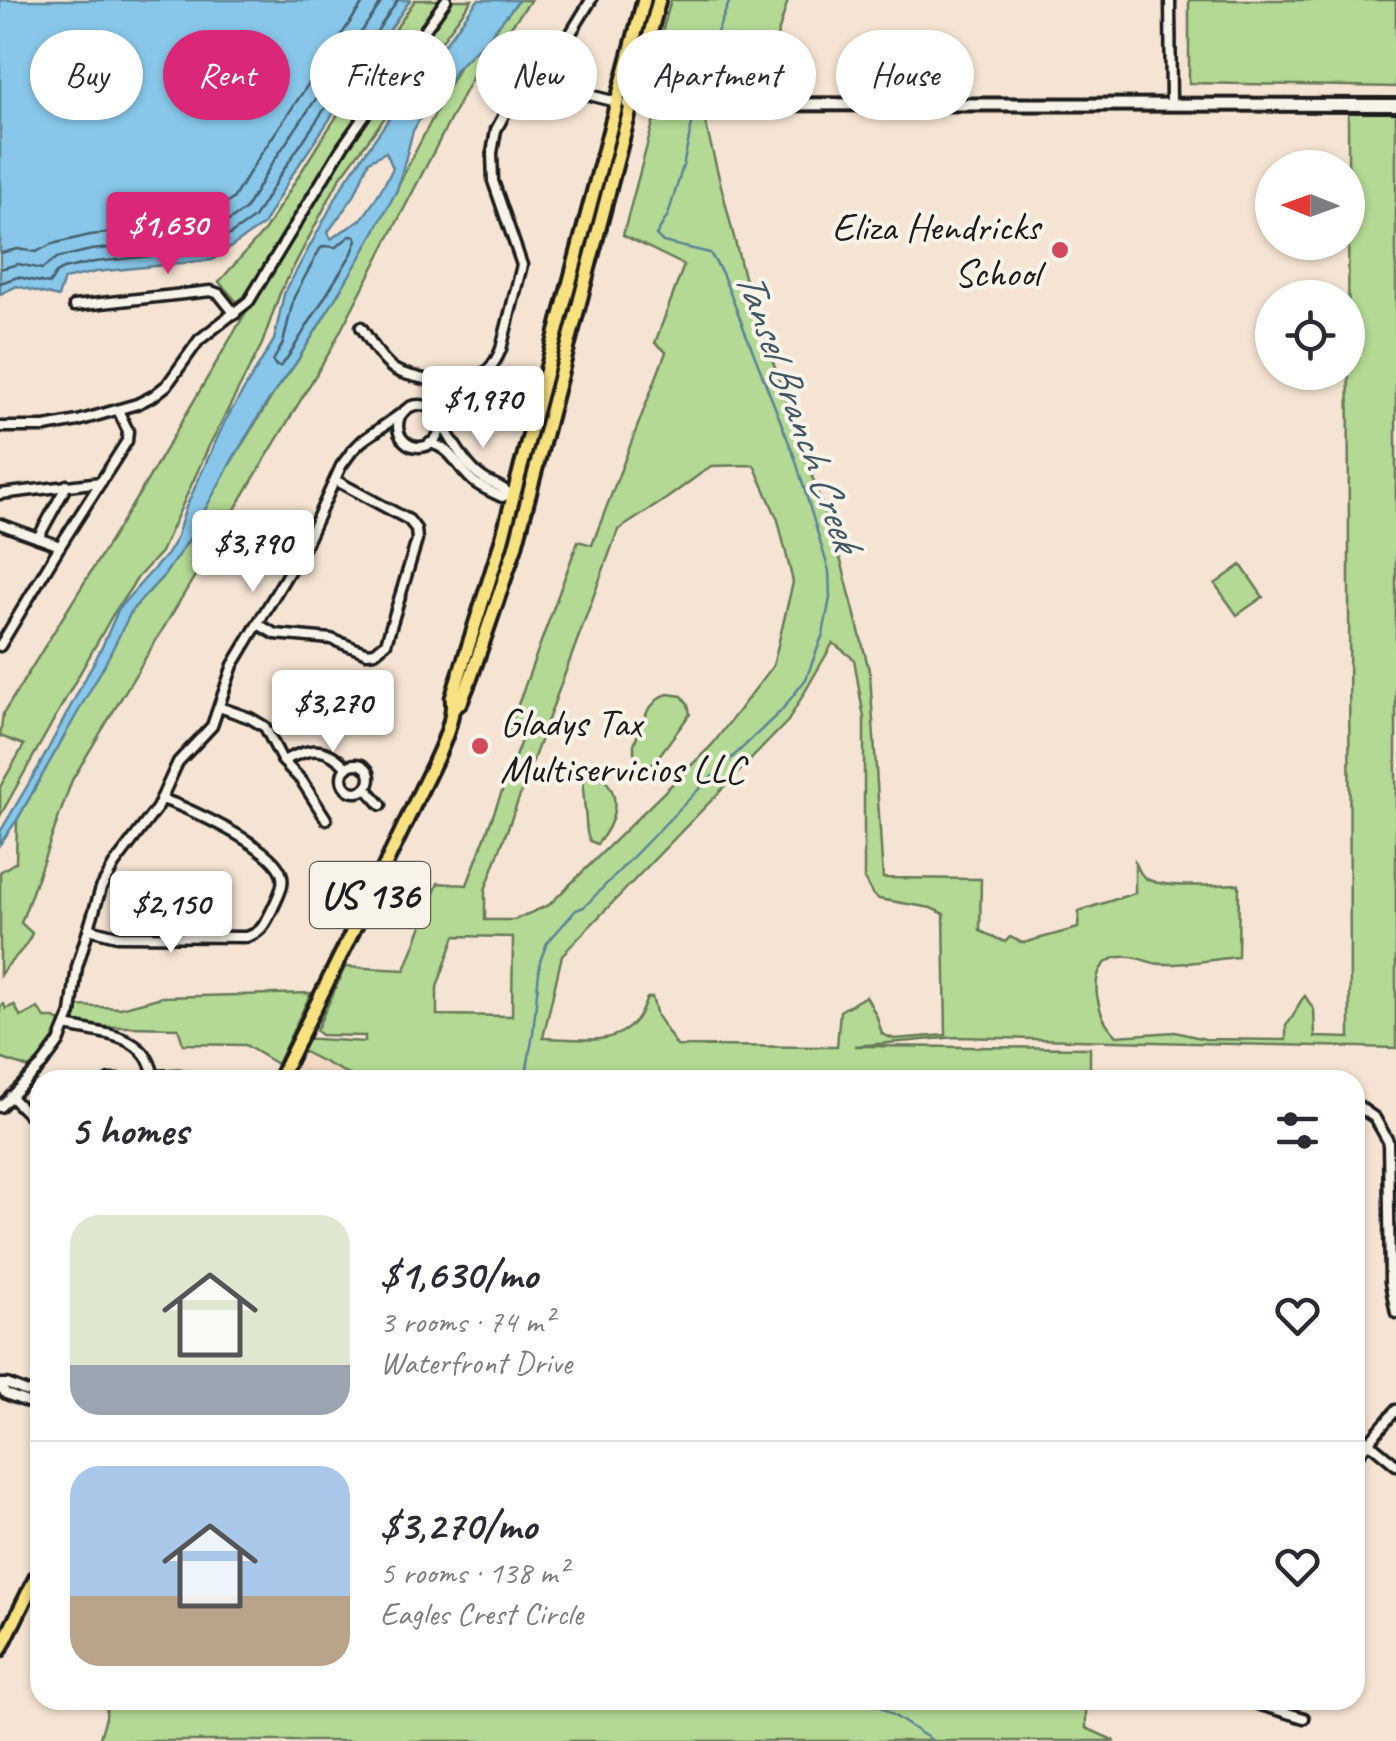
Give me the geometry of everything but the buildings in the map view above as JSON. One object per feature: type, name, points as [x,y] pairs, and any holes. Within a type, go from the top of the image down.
[{"type":"main road","name":"US 136","points":[[636,30],[644,0]]},
{"type":"main road","name":"US 136","points":[[651,30],[659,0]]},
{"type":"main road","name":"US 136","points":[[284,1070],[443,741],[454,708],[452,698],[502,543],[617,102]]},
{"type":"main road","points":[[816,106],[1396,105]]},
{"type":"main road","name":"US 136","points":[[454,708],[461,702],[506,579],[628,120]]},
{"type":"main road","points":[[0,1650],[30,1590]]},
{"type":"street","points":[[0,427],[60,425],[118,410],[162,390],[199,340],[250,301],[349,137],[446,0]]},
{"type":"street","points":[[573,30],[591,0]]},
{"type":"street","points":[[1170,0],[1171,105]]},
{"type":"street","points":[[597,97],[617,102]]},
{"type":"street","points":[[361,327],[391,368],[437,382],[468,382],[496,362],[522,265],[495,188],[492,152],[500,120]]},
{"type":"street","points":[[74,306],[211,291],[224,299],[234,314]]},
{"type":"street","points":[[36,1070],[49,1057],[66,1026],[77,966],[108,875],[150,818],[178,762],[208,732],[233,665],[306,543],[352,451],[410,407],[428,407],[475,471],[512,495]]},
{"type":"street","points":[[0,646],[127,440],[128,431],[118,410]]},
{"type":"street","points":[[401,436],[398,422],[402,413]]},
{"type":"street","points":[[430,444],[438,432],[437,416]]},
{"type":"street","points":[[378,432],[401,436],[412,446],[439,446],[486,490],[502,497],[528,499]]},
{"type":"street","points":[[258,624],[275,634],[328,638],[372,653],[387,640],[417,540],[415,526],[335,480]]},
{"type":"street","points":[[0,494],[100,482]]},
{"type":"street","points":[[38,538],[67,486]]},
{"type":"street","points":[[0,524],[60,546]]},
{"type":"street","points":[[220,706],[260,723],[268,731],[283,761],[302,781],[326,819]]},
{"type":"street","points":[[283,761],[300,752],[317,750],[334,756],[346,768]]},
{"type":"street","points":[[356,764],[366,767],[370,779],[366,788],[356,792],[346,788],[342,778],[346,768],[356,764]]},
{"type":"street","points":[[366,788],[381,805]]},
{"type":"street","points":[[89,929],[117,936],[253,935],[264,925],[282,887],[279,868],[222,826],[161,798]]},
{"type":"street","points":[[66,1026],[131,1042],[147,1056],[151,1070]]},
{"type":"street","points":[[0,1106],[30,1076]]},
{"type":"street","points":[[10,1096],[30,1116]]},
{"type":"street","points":[[1365,1111],[1375,1118],[1388,1141],[1390,1282],[1396,1313]]},
{"type":"street","points":[[30,1393],[0,1385],[6,1394],[30,1404]]},
{"type":"street","points":[[1365,1446],[1396,1410]]},
{"type":"street","points":[[1365,1439],[1396,1466]]},
{"type":"street","points":[[1287,1710],[1304,1718]]},
{"type":"shaded area","points":[[296,1048],[340,1070],[286,1070]]},
{"type":"green space","points":[[415,0],[472,0],[450,30],[395,30]]},
{"type":"green space","points":[[518,0],[531,0],[508,30],[494,30]]},
{"type":"green space","points":[[671,0],[788,0],[779,30],[663,30]]},
{"type":"green space","points":[[1189,0],[1396,0],[1396,87],[1189,83]]},
{"type":"green space","points":[[476,49],[476,72],[456,109],[456,73]]},
{"type":"green space","points":[[1348,111],[1396,112],[1396,1048],[957,1037],[855,1046],[1090,1048],[1090,1070],[340,1070],[296,1048],[300,1038],[365,1042],[365,1036],[321,1035],[316,1031],[345,967],[405,970],[438,883],[467,885],[522,738],[509,729],[578,541],[592,545],[666,352],[655,343],[684,265],[623,235],[654,120],[705,120],[744,277],[842,564],[870,674],[883,878],[981,879],[980,931],[1005,942],[1010,937],[1023,943],[1078,928],[1079,911],[1135,893],[1135,862],[1143,876],[1161,884],[1239,884],[1238,957],[1170,964],[1131,957],[1108,961],[1099,972],[1096,986],[1109,1027],[1117,1036],[1175,1032],[1205,1039],[1286,1040],[1286,1025],[1305,996],[1314,1010],[1315,1037],[1350,1038],[1349,390],[1365,390],[1365,280],[1348,280],[1348,260],[1365,260],[1365,150],[1348,150]],"holes":[[[754,465],[778,520],[793,582],[773,666],[712,745],[549,905],[514,920],[485,920],[485,890],[618,530],[711,466]],[[833,643],[854,659],[864,718],[864,879],[879,899],[944,914],[946,1035],[894,1039],[882,1034],[866,996],[840,1011],[837,1047],[677,1046],[657,1016],[652,997],[647,998],[636,1020],[617,1035],[593,1040],[543,1038],[562,955],[788,721]],[[455,936],[513,937],[512,1016],[437,1015],[437,987]]]},
{"type":"green space","points":[[334,120],[383,120],[340,178],[280,293],[262,344],[209,446],[161,552],[138,577],[112,616],[0,816],[0,787],[24,745],[0,736],[3,714],[246,312],[219,282],[265,230]]},
{"type":"green space","points":[[432,120],[450,120],[329,353],[72,780],[21,923],[32,933],[0,975],[0,872],[16,862],[17,820],[132,610],[165,574],[202,517],[212,493],[368,244]]},
{"type":"green space","points":[[1241,565],[1263,597],[1237,615],[1215,584]]},
{"type":"green space","points":[[668,694],[682,696],[690,714],[643,773],[634,744],[648,710]]},
{"type":"green space","points":[[600,776],[612,791],[614,809],[597,844],[590,841],[587,833],[583,788],[589,777]]},
{"type":"green space","points":[[311,993],[277,1064],[245,1045],[183,1044],[178,1028],[75,1026],[77,1006],[121,1008],[162,997]]},
{"type":"green space","points":[[4,1004],[6,1009],[14,1005],[21,1017],[38,1008],[45,1018],[61,1023],[49,1048],[29,1068],[0,1058],[0,1007]]},
{"type":"green space","points":[[106,1710],[1086,1710],[1086,1728],[1115,1741],[99,1741]]},
{"type":"water","points":[[0,0],[410,0],[390,30],[310,30],[310,120],[329,120],[263,225],[212,260],[64,279],[58,297],[17,286],[0,294]]},
{"type":"water","points":[[478,0],[519,0],[495,30],[476,30],[476,50],[456,69],[455,30]]},
{"type":"water","points":[[388,120],[419,120],[397,190],[360,258],[232,460],[188,541],[132,610],[17,820],[0,844],[0,832],[38,768],[119,608],[176,539],[186,507],[225,421],[274,340],[284,294],[344,183]],"holes":[[[386,152],[393,168],[362,219],[331,239],[328,232],[354,196],[369,161]]]},
{"type":"waterway","name":"Tansel Branch Creek","points":[[718,30],[730,0]]},
{"type":"waterway","name":"Tansel Branch Creek","points":[[527,1070],[540,961],[547,943],[576,910],[584,907],[781,711],[806,679],[823,634],[830,598],[829,571],[795,458],[722,273],[710,253],[663,242],[656,235],[668,215],[693,120]]},
{"type":"waterway","name":"Tansel Branch Creek","points":[[885,1710],[933,1741]]},
{"type":"place","name":"Eliza Hendricks School","points":[[1060,250]]},
{"type":"place","name":"Gladys Tax Multiservicios LLC","points":[[480,746]]}]
